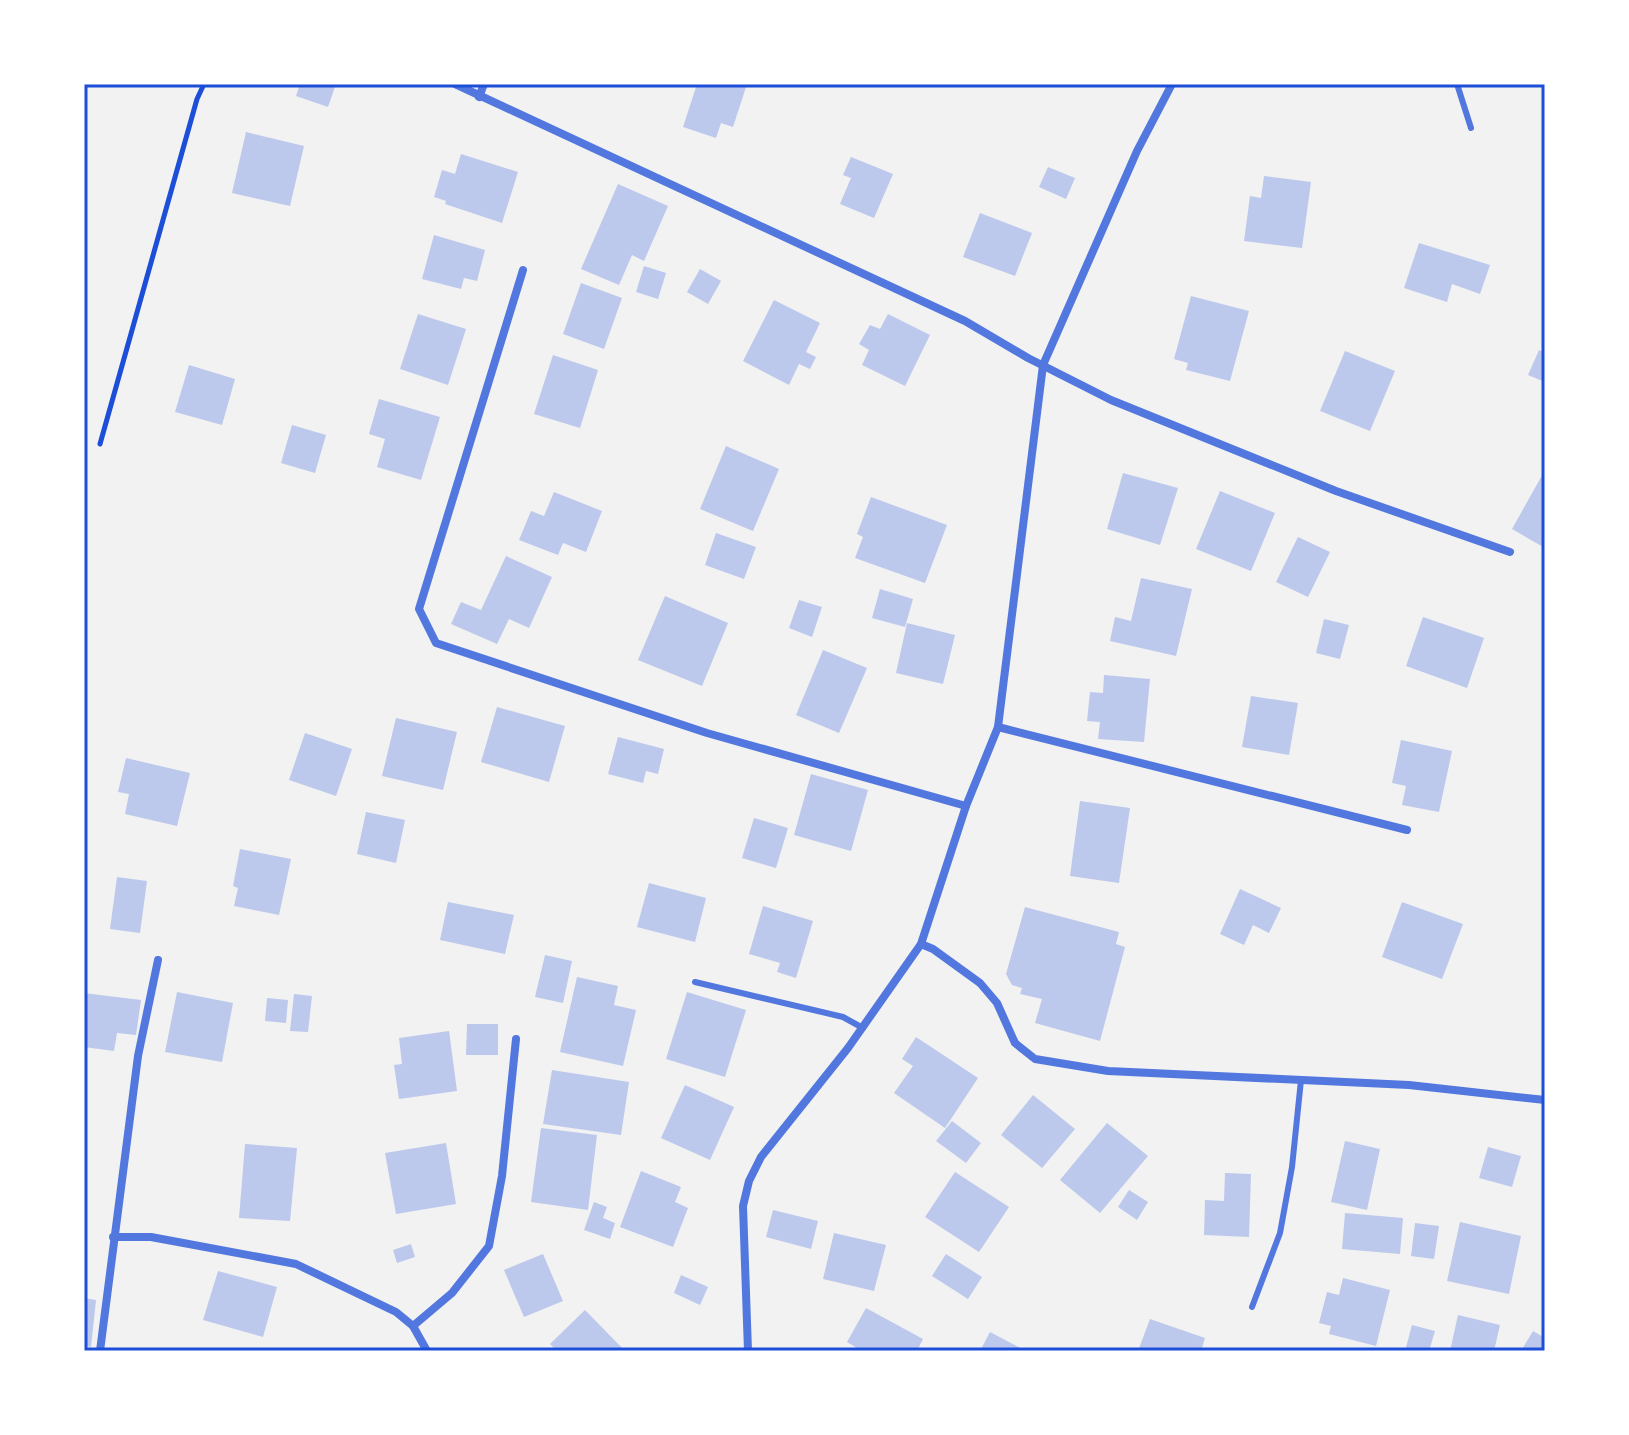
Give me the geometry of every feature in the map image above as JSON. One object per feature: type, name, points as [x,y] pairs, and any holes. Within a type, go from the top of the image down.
[{"type":"street","points":[[455,84],[976,326],[1111,400],[1322,485],[1510,552]]},
{"type":"street","points":[[479,97],[484,84]]},
{"type":"street","points":[[748,1351],[743,1206],[749,1181],[761,1157],[863,1028],[921,944],[966,806],[998,727],[1043,365],[1137,151],[1172,84]]},
{"type":"street","points":[[523,270],[419,609],[436,643],[707,733],[966,806]]},
{"type":"street","points":[[998,727],[1407,830]]},
{"type":"street","points":[[921,944],[933,949],[980,983],[997,1003],[1015,1043],[1035,1059],[1108,1071],[1409,1085],[1545,1100]]},
{"type":"street","points":[[100,1351],[138,1056],[158,960]]},
{"type":"street","points":[[413,1326],[452,1293],[489,1246],[502,1176],[516,1039]]},
{"type":"street","points":[[113,1237],[151,1237],[296,1264],[396,1312],[413,1326],[427,1351]]},
{"type":"lane","points":[[1457,84],[1471,128]]},
{"type":"lane","points":[[695,982],[843,1017],[863,1028]]},
{"type":"lane","points":[[1252,1307],[1280,1233],[1292,1167],[1301,1080]]},
{"type":"path","points":[[100,444],[197,99],[204,84]]},
{"type":"building","points":[[300,84],[336,84],[328,107],[296,96]]},
{"type":"building","points":[[697,84],[747,84],[733,127],[721,123],[716,138],[683,127]]},
{"type":"building","points":[[246,132],[304,146],[290,206],[232,193]]},
{"type":"building","points":[[461,154],[518,172],[502,223],[445,204],[446,201],[434,197],[442,170],[455,174]]},
{"type":"building","points":[[851,157],[893,174],[874,218],[840,204],[851,178],[843,175]]},
{"type":"building","points":[[1048,167],[1075,178],[1066,199],[1039,187]]},
{"type":"building","points":[[1264,176],[1311,182],[1302,248],[1244,241],[1250,196],[1261,198]]},
{"type":"building","points":[[618,184],[668,206],[644,261],[632,255],[619,285],[581,269]]},
{"type":"building","points":[[980,213],[1032,233],[1015,276],[963,257]]},
{"type":"building","points":[[434,235],[485,250],[477,281],[464,278],[461,289],[422,279]]},
{"type":"building","points":[[1419,243],[1490,265],[1480,294],[1452,284],[1447,302],[1404,288]]},
{"type":"building","points":[[644,266],[666,273],[658,299],[636,292]]},
{"type":"building","points":[[700,269],[721,281],[708,304],[687,292]]},
{"type":"building","points":[[581,283],[622,298],[604,349],[563,334]]},
{"type":"building","points":[[1191,296],[1249,311],[1230,381],[1186,370],[1188,363],[1174,359]]},
{"type":"building","points":[[774,300],[820,323],[806,352],[816,357],[810,369],[799,364],[789,385],[743,361]]},
{"type":"building","points":[[418,314],[466,329],[448,385],[400,369]]},
{"type":"building","points":[[888,314],[930,335],[905,386],[862,365],[869,350],[859,344],[870,325],[880,329]]},
{"type":"building","points":[[1539,350],[1545,353],[1545,382],[1528,375]]},
{"type":"building","points":[[1345,351],[1395,371],[1370,431],[1320,411]]},
{"type":"building","points":[[553,355],[598,370],[580,428],[534,414]]},
{"type":"building","points":[[189,365],[235,379],[222,425],[175,412]]},
{"type":"building","points":[[379,399],[440,417],[421,480],[377,467],[385,439],[369,434]]},
{"type":"building","points":[[292,425],[326,435],[315,473],[281,463]]},
{"type":"building","points":[[726,446],[779,469],[753,531],[700,509]]},
{"type":"building","points":[[1545,470],[1545,548],[1512,529]]},
{"type":"building","points":[[1123,473],[1178,488],[1160,545],[1107,529]]},
{"type":"building","points":[[1220,491],[1275,513],[1251,571],[1196,549]]},
{"type":"building","points":[[554,492],[602,511],[586,552],[563,543],[558,555],[519,540],[531,511],[544,516]]},
{"type":"building","points":[[871,497],[947,525],[925,583],[855,558],[863,537],[857,534]]},
{"type":"building","points":[[716,533],[756,547],[744,579],[705,565]]},
{"type":"building","points":[[1298,537],[1330,552],[1308,597],[1276,582]]},
{"type":"building","points":[[506,556],[552,577],[529,628],[509,619],[497,644],[451,624],[461,602],[481,610]]},
{"type":"building","points":[[1141,578],[1192,589],[1176,656],[1110,641],[1115,617],[1131,621]]},
{"type":"building","points":[[880,589],[913,599],[905,627],[872,618]]},
{"type":"building","points":[[665,596],[728,623],[702,686],[638,660]]},
{"type":"building","points":[[799,600],[822,607],[812,637],[789,628]]},
{"type":"building","points":[[1423,617],[1484,638],[1467,688],[1406,666]]},
{"type":"building","points":[[1324,619],[1349,625],[1340,659],[1316,653]]},
{"type":"building","points":[[907,623],[955,635],[943,684],[896,673]]},
{"type":"building","points":[[823,650],[867,668],[839,733],[796,715]]},
{"type":"building","points":[[1104,675],[1150,679],[1144,742],[1098,739],[1100,722],[1087,721],[1090,692],[1103,693]]},
{"type":"building","points":[[1251,696],[1298,703],[1289,755],[1242,747]]},
{"type":"building","points":[[497,707],[565,726],[549,782],[481,762]]},
{"type":"building","points":[[396,718],[457,732],[443,790],[382,776]]},
{"type":"building","points":[[305,733],[352,749],[336,796],[289,780]]},
{"type":"building","points":[[618,737],[664,749],[658,774],[646,771],[643,783],[608,774]]},
{"type":"building","points":[[1401,740],[1452,751],[1439,812],[1402,805],[1406,786],[1392,783]]},
{"type":"building","points":[[126,758],[190,773],[177,826],[125,814],[129,794],[118,792]]},
{"type":"building","points":[[811,774],[868,790],[851,851],[794,835]]},
{"type":"building","points":[[1080,801],[1130,808],[1119,883],[1070,876]]},
{"type":"building","points":[[366,812],[405,820],[396,863],[357,854]]},
{"type":"building","points":[[754,818],[788,828],[776,868],[742,858]]},
{"type":"building","points":[[240,849],[291,859],[279,915],[234,906],[238,888],[233,886]]},
{"type":"building","points":[[117,877],[147,881],[140,933],[110,929]]},
{"type":"building","points":[[649,883],[706,898],[695,942],[637,927]]},
{"type":"building","points":[[1240,889],[1281,908],[1269,933],[1253,925],[1244,945],[1220,934]]},
{"type":"building","points":[[448,902],[514,915],[505,954],[440,940]]},
{"type":"building","points":[[1402,902],[1463,924],[1442,979],[1382,957]]},
{"type":"building","points":[[763,906],[813,921],[796,978],[777,972],[780,963],[749,954]]},
{"type":"building","points":[[1025,907],[1119,932],[1116,944],[1125,947],[1100,1041],[1035,1023],[1042,999],[1020,994],[1022,988],[1012,985],[1006,974]]},
{"type":"building","points":[[545,955],[572,961],[563,1003],[535,997]]},
{"type":"building","points":[[577,977],[618,986],[614,1005],[636,1010],[623,1066],[560,1052]]},
{"type":"building","points":[[177,992],[233,1003],[222,1062],[165,1052]]},
{"type":"building","points":[[687,992],[746,1010],[725,1077],[666,1059]]},
{"type":"building","points":[[84,993],[141,1000],[136,1035],[117,1033],[114,1051],[84,1047]]},
{"type":"building","points":[[294,994],[312,996],[308,1032],[290,1031]]},
{"type":"building","points":[[267,998],[288,1000],[286,1023],[265,1021]]},
{"type":"building","points":[[467,1024],[498,1024],[498,1055],[466,1055]]},
{"type":"building","points":[[449,1031],[457,1091],[399,1099],[394,1065],[402,1064],[399,1038]]},
{"type":"building","points":[[916,1037],[978,1078],[945,1128],[894,1093],[913,1066],[902,1059]]},
{"type":"building","points":[[552,1070],[629,1082],[621,1135],[543,1124]]},
{"type":"building","points":[[685,1085],[734,1107],[710,1160],[661,1138]]},
{"type":"building","points":[[1033,1095],[1075,1129],[1042,1168],[1001,1135]]},
{"type":"building","points":[[952,1121],[981,1143],[966,1163],[936,1141]]},
{"type":"building","points":[[1107,1123],[1148,1156],[1100,1213],[1060,1180]]},
{"type":"building","points":[[541,1128],[597,1135],[588,1210],[531,1202]]},
{"type":"building","points":[[1345,1141],[1380,1149],[1367,1210],[1331,1202]]},
{"type":"building","points":[[446,1143],[456,1204],[396,1214],[385,1153]]},
{"type":"building","points":[[245,1144],[297,1148],[290,1221],[239,1218]]},
{"type":"building","points":[[1488,1147],[1521,1156],[1512,1187],[1479,1178]]},
{"type":"building","points":[[641,1171],[681,1187],[675,1202],[688,1208],[673,1247],[620,1227]]},
{"type":"building","points":[[955,1172],[1009,1207],[979,1252],[925,1217]]},
{"type":"building","points":[[1225,1173],[1251,1174],[1249,1237],[1204,1235],[1205,1200],[1224,1201]]},
{"type":"building","points":[[1129,1190],[1148,1202],[1137,1220],[1118,1207]]},
{"type":"building","points":[[594,1202],[607,1207],[603,1218],[615,1223],[610,1239],[584,1230]]},
{"type":"building","points":[[773,1210],[818,1221],[811,1249],[766,1237]]},
{"type":"building","points":[[1345,1213],[1403,1218],[1400,1254],[1342,1249]]},
{"type":"building","points":[[1460,1222],[1521,1236],[1509,1294],[1447,1281]]},
{"type":"building","points":[[1415,1223],[1439,1226],[1434,1259],[1411,1256]]},
{"type":"building","points":[[834,1233],[886,1245],[874,1291],[823,1279]]},
{"type":"building","points":[[411,1244],[415,1257],[397,1263],[393,1250]]},
{"type":"building","points":[[543,1254],[563,1301],[524,1317],[504,1270]]},
{"type":"building","points":[[946,1254],[982,1277],[968,1299],[932,1276]]},
{"type":"building","points":[[218,1271],[277,1287],[263,1337],[203,1320]]},
{"type":"building","points":[[681,1275],[708,1287],[700,1305],[674,1293]]},
{"type":"building","points":[[1343,1278],[1390,1290],[1376,1346],[1329,1334],[1331,1326],[1319,1323],[1327,1292],[1339,1295]]},
{"type":"building","points":[[84,1298],[96,1300],[91,1347],[84,1346]]},
{"type":"building","points":[[866,1308],[923,1339],[917,1351],[862,1351],[847,1342]]},
{"type":"building","points":[[585,1310],[625,1351],[557,1351],[550,1344]]},
{"type":"building","points":[[1458,1315],[1500,1325],[1494,1351],[1450,1351]]},
{"type":"building","points":[[1150,1319],[1205,1338],[1201,1351],[1138,1351]]},
{"type":"building","points":[[1412,1325],[1435,1331],[1429,1351],[1405,1351]]},
{"type":"building","points":[[1533,1331],[1545,1338],[1545,1351],[1521,1351]]},
{"type":"building","points":[[990,1332],[1026,1351],[980,1351]]}]
